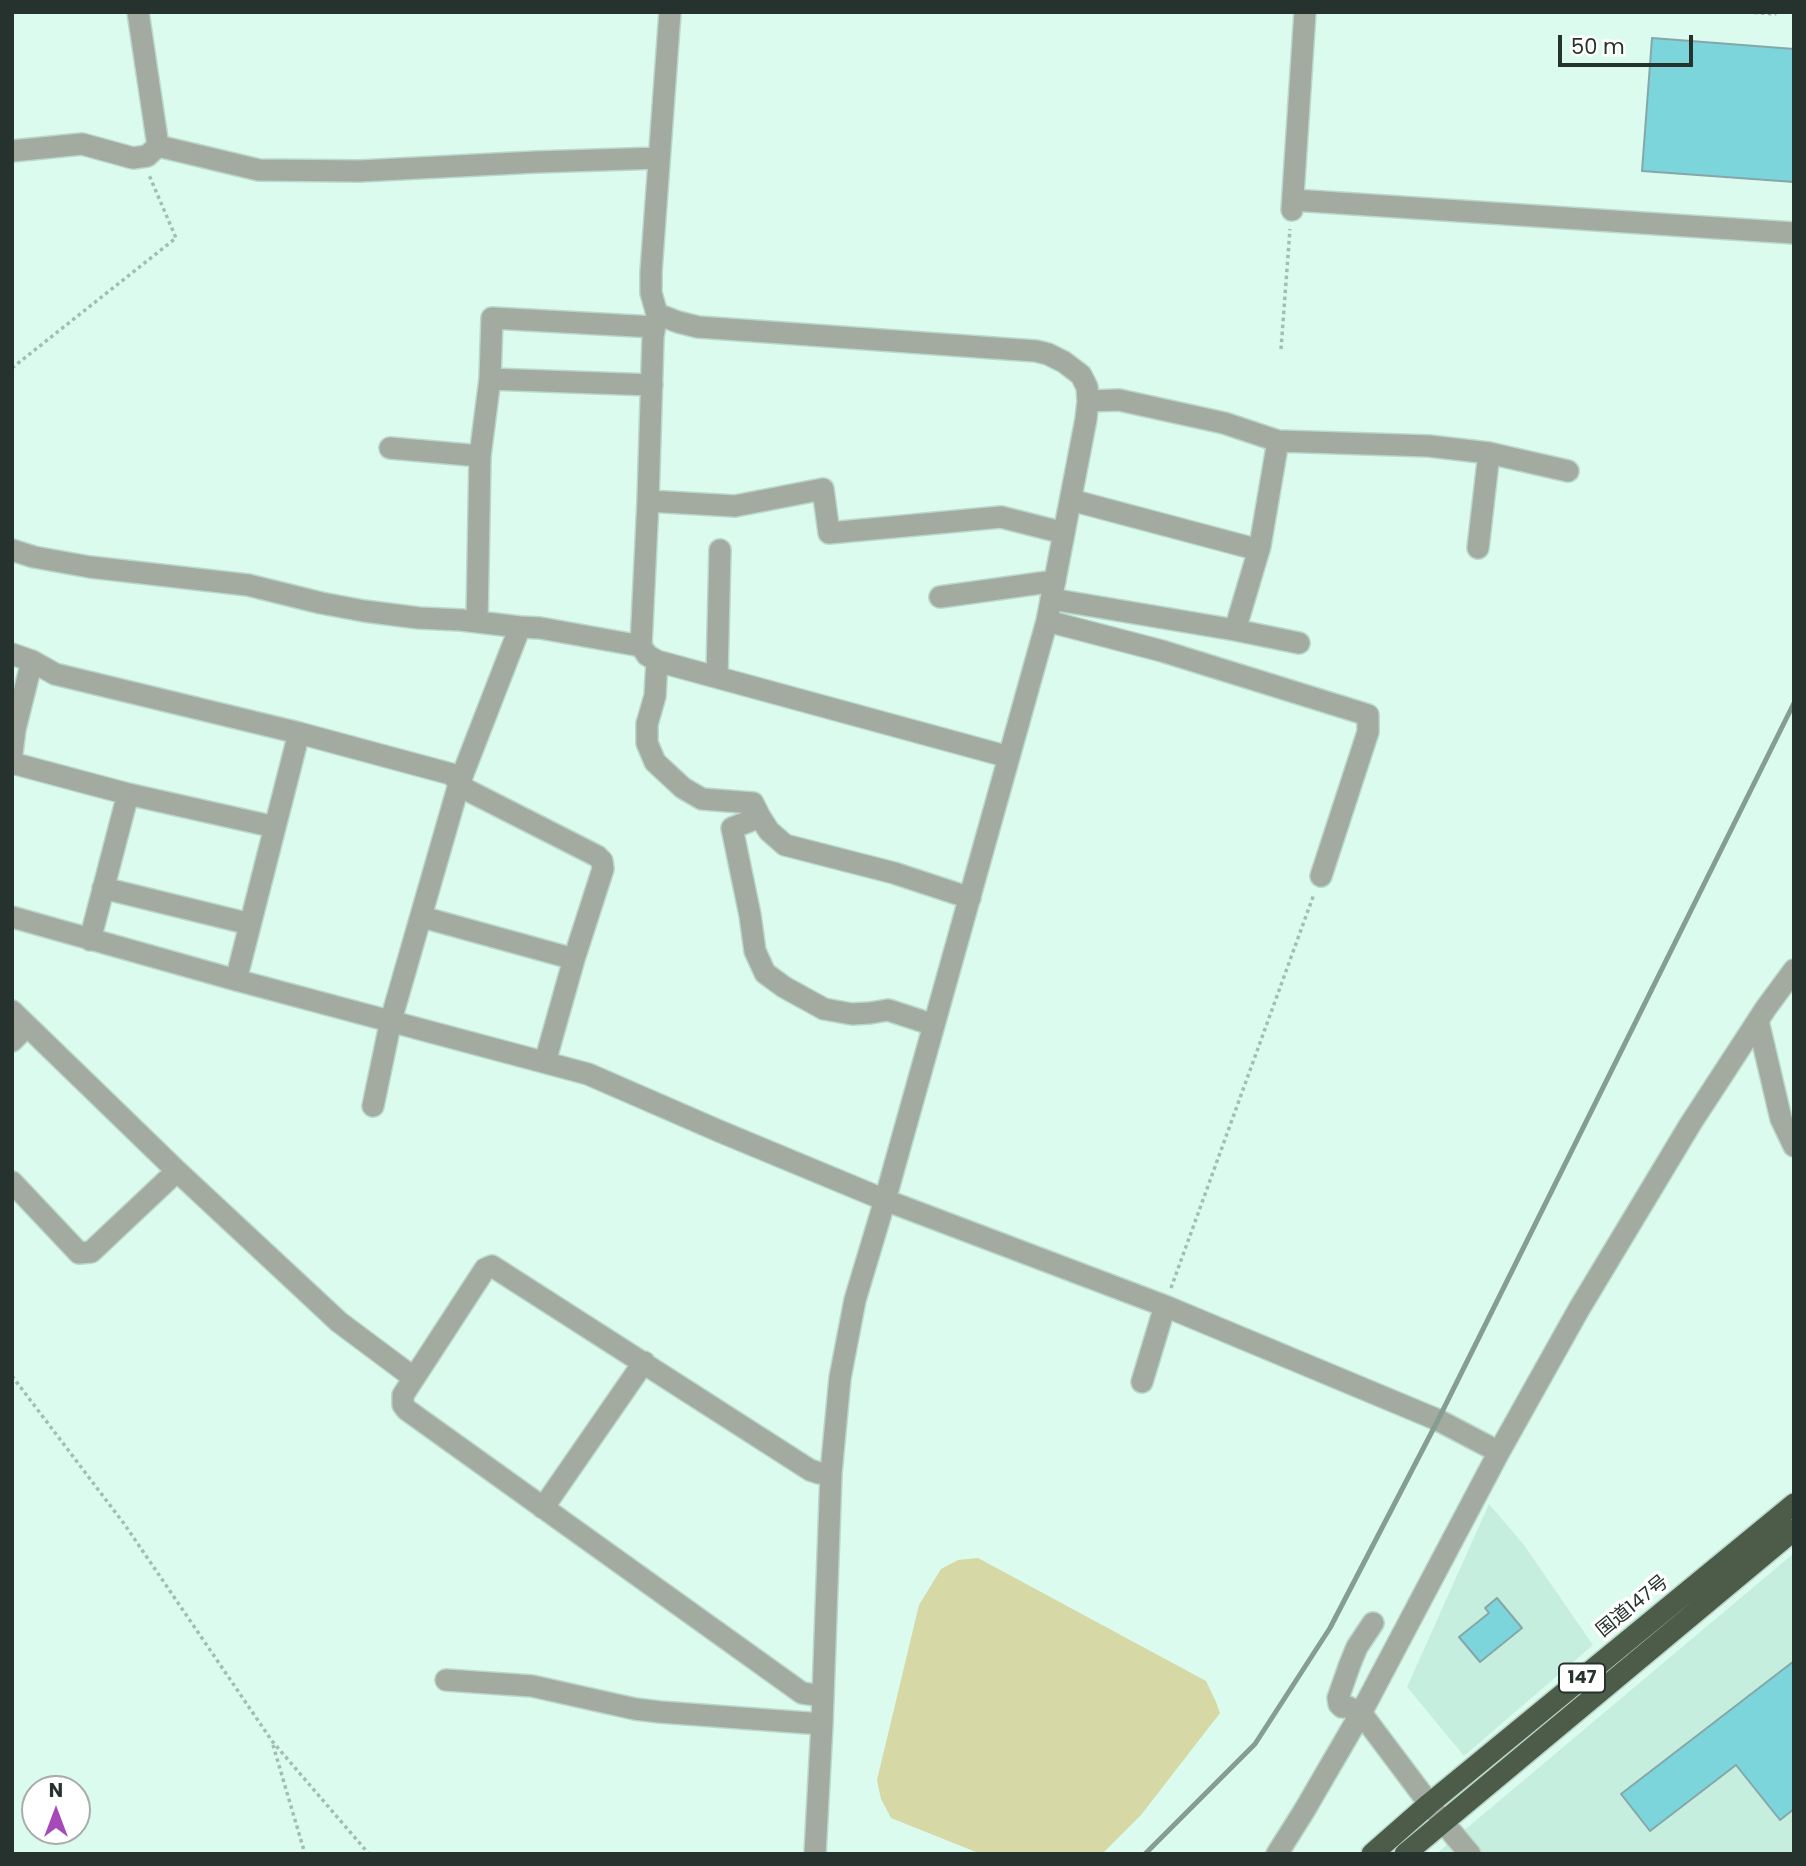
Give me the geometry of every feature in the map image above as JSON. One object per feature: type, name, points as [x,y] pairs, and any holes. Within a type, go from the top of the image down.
[{"type":"highway","name":"国道147号","points":[[1372,1854],[1794,1504]]},
{"type":"highway","name":"147","points":[[1405,1854],[1794,1530]]},
{"type":"street","points":[[138,12],[150,152]]},
{"type":"street","points":[[670,12],[651,272],[651,293],[656,321],[640,646],[647,655],[657,661],[1009,757]]},
{"type":"street","points":[[1305,12],[1292,205],[1794,233]]},
{"type":"street","points":[[12,151],[82,144],[133,158],[150,152],[259,170],[360,171],[659,158]]},
{"type":"street","points":[[477,622],[480,456],[489,379],[492,318],[656,321],[698,327],[1036,351],[1064,362],[1081,375],[1087,387],[1086,419],[1047,621],[855,1300],[840,1378],[831,1474],[815,1854]]},
{"type":"street","points":[[489,379],[652,385]]},
{"type":"street","points":[[1088,401],[1119,400],[1224,423],[1278,441],[1430,446],[1489,453],[1568,471]]},
{"type":"street","points":[[1235,630],[1259,550],[1278,441]]},
{"type":"street","points":[[390,448],[480,456]]},
{"type":"street","points":[[1478,548],[1489,453]]},
{"type":"street","points":[[648,502],[735,506],[823,489],[829,533],[1001,517],[1064,533]]},
{"type":"street","points":[[1071,500],[1259,550]]},
{"type":"street","points":[[12,550],[34,557],[90,567],[248,585],[364,611],[540,628],[640,646]]},
{"type":"street","points":[[717,677],[720,550]]},
{"type":"street","points":[[940,597],[1053,590],[1299,643]]},
{"type":"street","points":[[1047,621],[1162,652],[1368,715],[1368,732],[1321,876]]},
{"type":"street","points":[[373,1106],[391,1020],[459,783],[520,627]]},
{"type":"street","points":[[12,753],[22,658],[55,674],[299,733],[451,774],[467,790],[597,856],[602,861],[603,869],[545,1062]]},
{"type":"street","points":[[657,661],[655,696],[647,724],[647,743],[655,762],[683,788],[702,799],[753,803],[769,831],[785,845],[894,873],[970,898]]},
{"type":"street","points":[[236,980],[299,733]]},
{"type":"street","points":[[12,763],[128,794],[275,827]]},
{"type":"street","points":[[90,940],[128,794]]},
{"type":"street","points":[[760,817],[732,828],[755,951],[765,973],[824,1009],[852,1014],[888,1010],[934,1025]]},
{"type":"street","points":[[103,888],[250,924]]},
{"type":"street","points":[[422,916],[574,959]]},
{"type":"street","points":[[12,917],[601,1079],[885,1200],[1165,1306],[1438,1420],[1499,1452]]},
{"type":"street","points":[[1277,1854],[1361,1713],[1499,1452],[1579,1309],[1691,1123],[1794,970]]},
{"type":"street","points":[[1758,1021],[1782,1119],[1794,1146]]},
{"type":"street","points":[[17,1026],[339,1322],[414,1378]]},
{"type":"street","points":[[12,1182],[79,1253],[91,1252],[177,1171]]},
{"type":"street","points":[[823,1696],[802,1693],[543,1508],[407,1410],[403,1405],[403,1395],[485,1269],[489,1266],[496,1267],[810,1470],[831,1474]]},
{"type":"street","points":[[1142,1382],[1165,1306]]},
{"type":"street","points":[[543,1508],[644,1362]]},
{"type":"street","points":[[1373,1623],[1357,1647],[1338,1698],[1339,1704],[1361,1713],[1469,1854]]},
{"type":"street","points":[[446,1680],[532,1686],[660,1712],[822,1724]]},
{"type":"path","points":[[1747,12],[1775,12]]},
{"type":"path","points":[[12,368],[176,238],[150,152]]},
{"type":"path","points":[[1281,349],[1292,205]]},
{"type":"path","points":[[1165,1306],[1321,876]]},
{"type":"path","points":[[12,1376],[125,1525],[272,1741],[369,1854]]},
{"type":"path","points":[[272,1741],[304,1854]]},
{"type":"shaded area","points":[[1489,1504],[1524,1545],[1593,1645],[1464,1756],[1407,1687]]},
{"type":"shaded area","points":[[1794,1553],[1794,1854],[1436,1854]]},
{"type":"shaded area","points":[[978,1558],[1206,1681],[1216,1702],[1220,1713],[1141,1815],[1102,1854],[981,1854],[891,1818],[881,1799],[877,1780],[919,1605],[941,1569],[958,1560]]},
{"type":"building","points":[[1652,38],[1794,49],[1794,182],[1642,171]]},
{"type":"building","points":[[1497,1598],[1522,1628],[1480,1662],[1459,1637],[1489,1613],[1485,1608]]},
{"type":"building","points":[[1794,1661],[1794,1809],[1780,1820],[1736,1765],[1650,1831],[1621,1794]]},
{"type":"railway","points":[[1145,1854],[1255,1744],[1330,1628],[1438,1420],[1794,703]]}]
